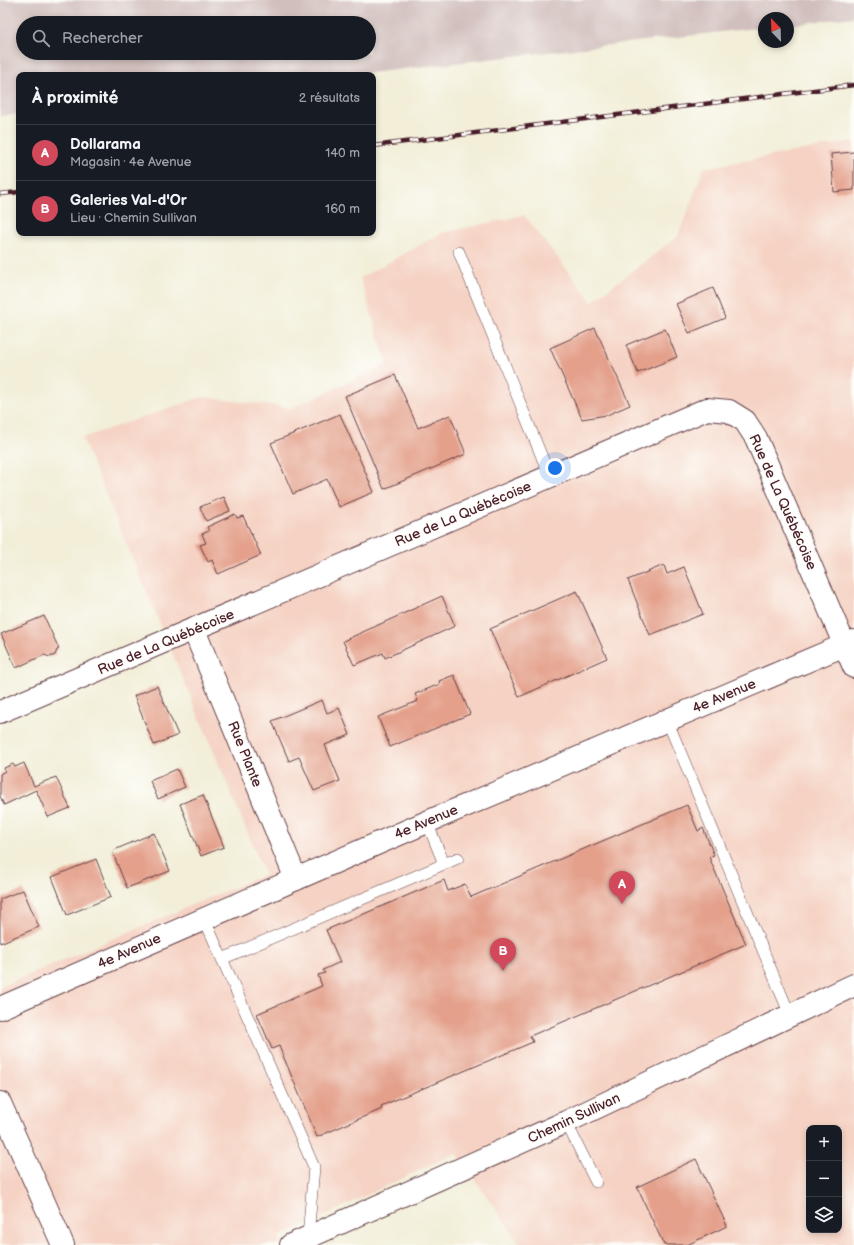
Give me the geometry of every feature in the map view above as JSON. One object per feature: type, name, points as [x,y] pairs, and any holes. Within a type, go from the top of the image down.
[{"type":"street","name":"Rue de La Québécoise","points":[[0,712],[707,409],[729,411],[745,421],[756,438],[849,644],[854,667]]},
{"type":"street","name":"Rue Plante","points":[[194,630],[296,879]]},
{"type":"street","name":"4e Avenue","points":[[0,1008],[426,822],[849,644]]},
{"type":"street","name":"Chemin Sullivan","points":[[299,1241],[566,1122],[854,985]]},
{"type":"street","points":[[0,1103],[62,1245]]},
{"type":"lane","points":[[459,252],[550,477]]},
{"type":"lane","points":[[667,720],[790,1015]]},
{"type":"lane","points":[[426,822],[444,864]]},
{"type":"lane","points":[[222,959],[458,858]]},
{"type":"lane","points":[[204,918],[314,1167],[299,1241]]},
{"type":"lane","points":[[566,1122],[596,1182]]},
{"type":"shaded area","points":[[0,0],[854,0],[854,17],[794,24],[794,12],[758,12],[758,28],[376,72],[16,72],[16,114],[0,116]]},
{"type":"shaded area","points":[[854,141],[854,1245],[521,1245],[456,1153],[279,1237],[282,1245],[0,1245],[0,987],[265,874],[82,438],[202,397],[292,408],[387,364],[360,278],[442,233],[524,215],[592,302],[678,236],[704,168]]},
{"type":"building","points":[[854,152],[854,190],[834,192],[831,154]]},
{"type":"building","points":[[713,288],[725,318],[689,333],[676,304]]},
{"type":"building","points":[[595,328],[630,405],[607,415],[582,419],[550,348]]},
{"type":"building","points":[[665,329],[677,357],[638,373],[626,345]]},
{"type":"building","points":[[395,375],[418,428],[450,415],[466,454],[384,489],[345,396]]},
{"type":"building","points":[[340,414],[374,492],[339,507],[327,479],[293,494],[271,443]]},
{"type":"building","points":[[224,497],[230,511],[206,521],[200,507]]},
{"type":"building","points":[[235,514],[237,518],[243,516],[261,555],[218,574],[212,560],[208,562],[200,545],[206,543],[202,534],[209,531],[207,527]]},
{"type":"building","points":[[664,565],[667,574],[684,567],[703,614],[650,635],[628,580]]},
{"type":"building","points":[[577,591],[607,658],[519,697],[490,629]]},
{"type":"building","points":[[442,596],[455,626],[385,658],[383,653],[354,665],[343,641]]},
{"type":"building","points":[[44,616],[59,649],[55,655],[50,657],[44,655],[16,668],[1,634]]},
{"type":"building","points":[[454,675],[470,714],[390,747],[378,717],[418,701],[415,694],[440,684],[439,681]]},
{"type":"building","points":[[157,686],[178,735],[154,745],[134,696]]},
{"type":"building","points":[[322,700],[327,713],[339,708],[350,735],[325,745],[340,781],[314,791],[299,757],[289,761],[272,721]]},
{"type":"building","points":[[24,763],[34,786],[56,777],[70,808],[48,817],[36,790],[4,805],[0,796],[0,774],[5,771],[4,768],[13,764],[15,767]]},
{"type":"building","points":[[177,769],[185,787],[158,799],[150,781]]},
{"type":"building","points":[[203,795],[224,847],[201,856],[180,804]]},
{"type":"building","points":[[687,805],[698,831],[703,828],[714,855],[709,857],[746,944],[530,1036],[533,1042],[381,1106],[382,1109],[317,1137],[279,1046],[272,1049],[257,1014],[322,986],[318,975],[325,973],[323,970],[340,962],[326,930],[444,880],[448,891],[465,884],[471,897]]},
{"type":"building","points":[[154,833],[170,871],[127,888],[112,851]]},
{"type":"building","points":[[96,859],[111,897],[67,915],[52,877]]},
{"type":"building","points":[[23,890],[39,927],[0,943],[0,899]]},
{"type":"building","points":[[696,1159],[727,1226],[687,1245],[664,1245],[637,1187]]},
{"type":"railway","points":[[376,146],[854,85]]},
{"type":"railway","points":[[0,194],[16,192]]},
{"type":"place","name":"Dollarama","points":[[622,904]]},
{"type":"place","name":"Galeries Val-d'Or","points":[[503,971]]}]
